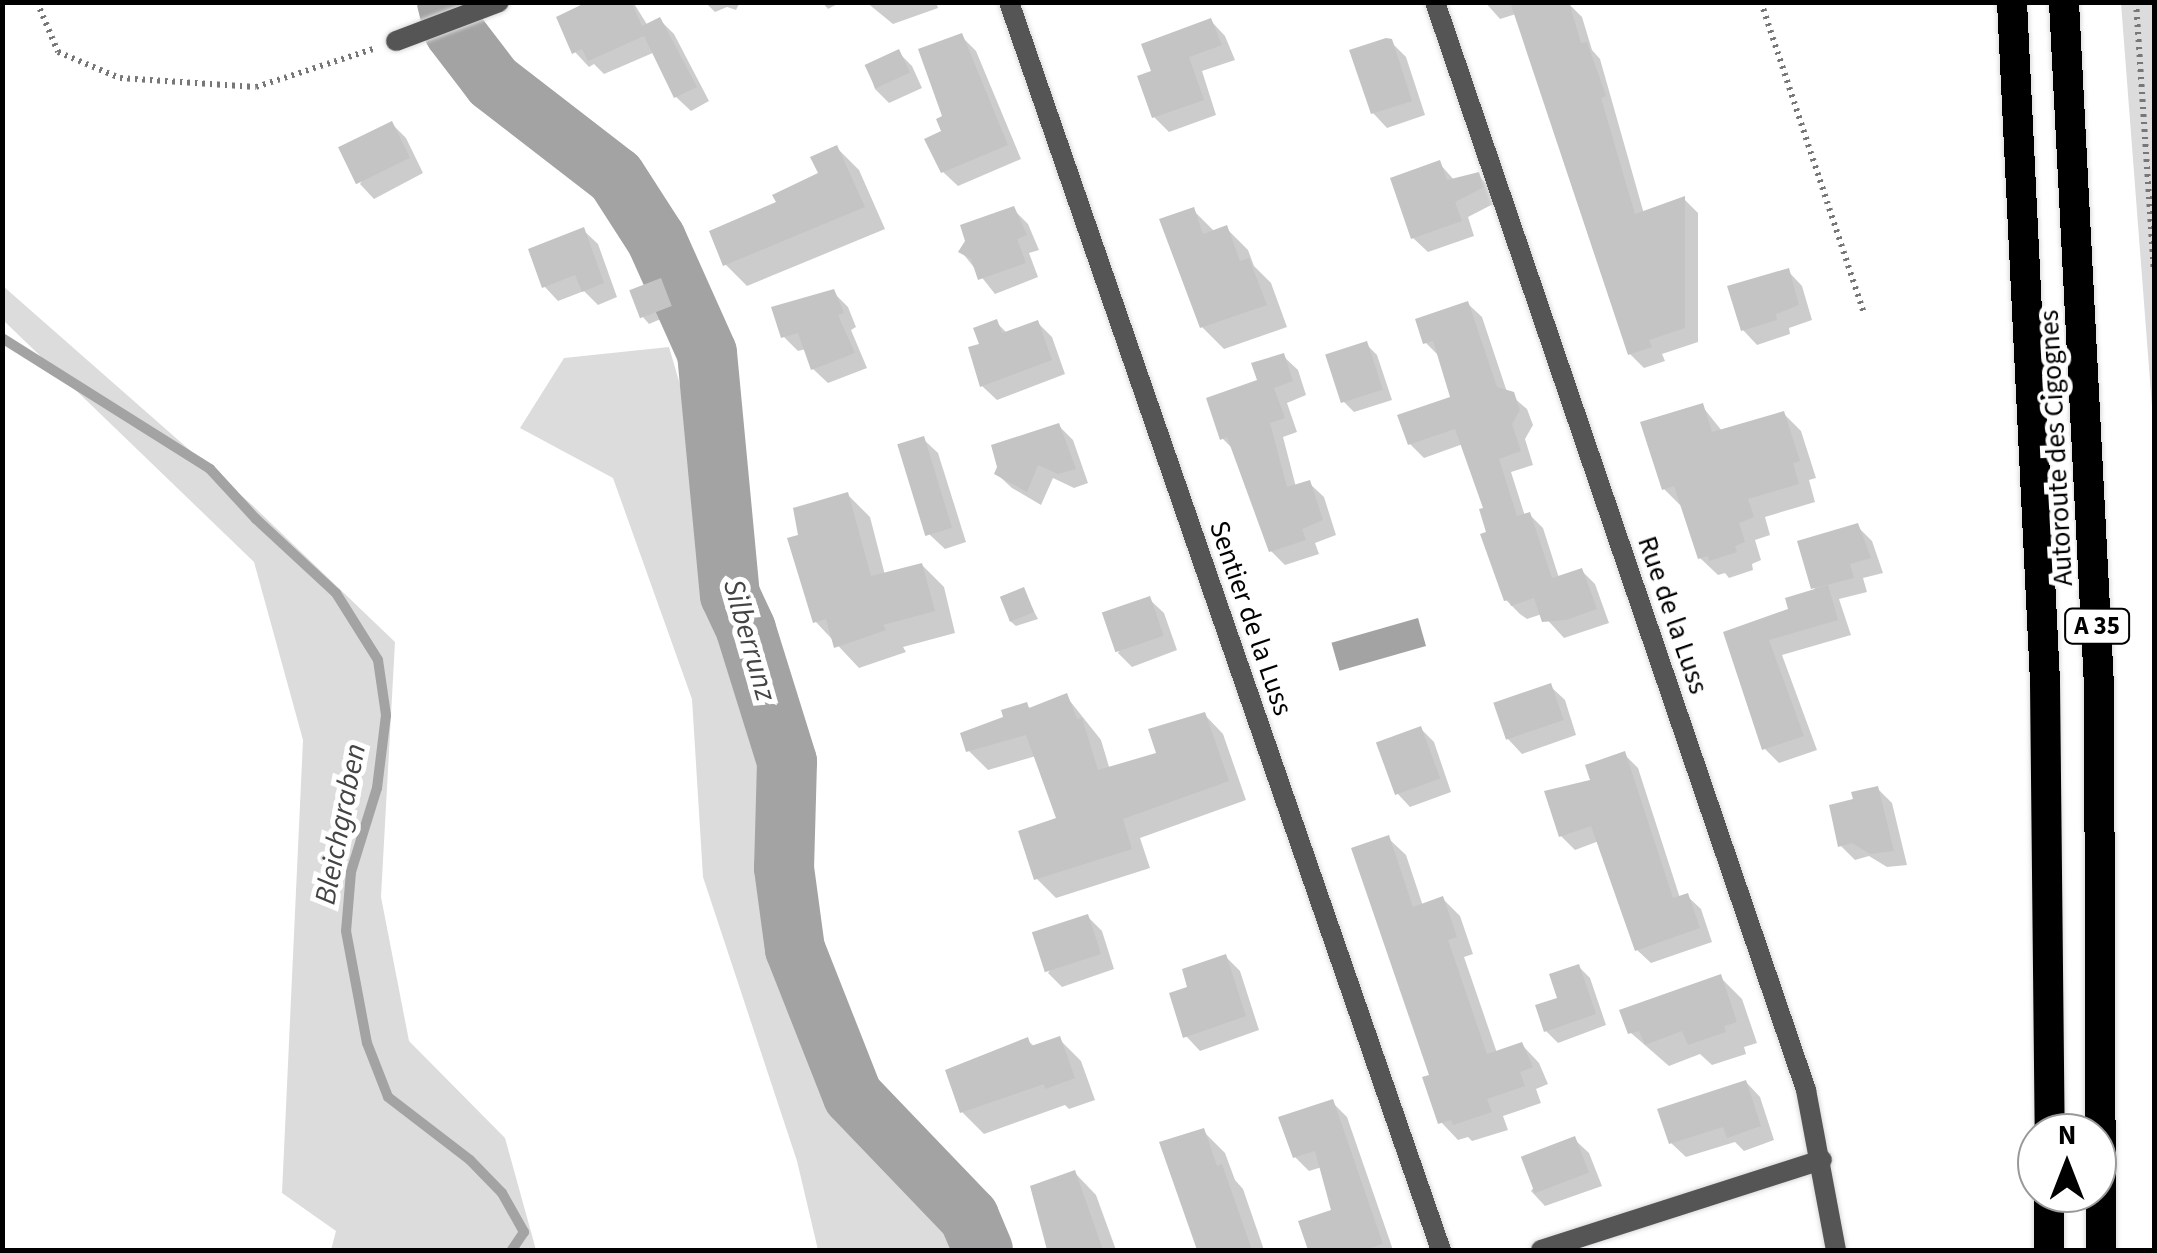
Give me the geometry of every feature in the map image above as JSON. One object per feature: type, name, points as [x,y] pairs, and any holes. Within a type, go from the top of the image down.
[{"type":"highway","name":"Autoroute des Cigognes","points":[[2012,2],[2045,682],[2050,1113]]},
{"type":"highway","name":"Autoroute des Cigognes","points":[[2064,2],[2099,685],[2101,1250]]},
{"type":"highway","points":[[2049,1250],[2050,1213]]},
{"type":"street","points":[[407,38],[499,2]]},
{"type":"street","name":"Sentier de la Luss","points":[[1009,2],[1441,1250]]},
{"type":"street","name":"Rue de la Luss","points":[[1435,2],[1806,1090],[1836,1250]]},
{"type":"street","points":[[1541,1250],[1822,1160]]},
{"type":"path","points":[[38,2],[58,52],[120,78],[256,87],[407,38]]},
{"type":"path","points":[[1762,2],[1864,313]]},
{"type":"path","points":[[2136,2],[2154,270]]},
{"type":"shaded area","points":[[2121,3],[2154,3],[2154,433]]},
{"type":"shaded area","points":[[3,286],[251,504],[395,642],[381,897],[409,1041],[505,1138],[536,1250],[331,1250],[336,1231],[282,1193],[303,740],[254,562],[3,320]]},
{"type":"shaded area","points":[[669,347],[791,765],[811,1050],[937,1177],[960,1250],[818,1250],[797,1161],[703,877],[692,699],[613,478],[520,428],[564,358]]},
{"type":"shaded area","points":[[1418,618],[1426,646],[1339,671],[1331,643]]},
{"type":"building","points":[[587,2],[631,2],[642,26],[660,17],[697,87],[674,98],[644,36],[588,61],[582,49],[572,54],[556,17]]},
{"type":"building","points":[[1510,2],[1569,2],[1581,43],[1587,42],[1606,96],[1601,98],[1635,214],[1685,196],[1685,328],[1649,340],[1652,347],[1628,355]]},
{"type":"building","points":[[1211,18],[1222,45],[1189,57],[1204,100],[1152,118],[1137,76],[1151,71],[1141,44]]},
{"type":"building","points":[[962,33],[1008,145],[941,173],[924,139],[941,131],[936,119],[942,116],[918,49]]},
{"type":"building","points":[[1392,39],[1412,101],[1371,114],[1349,50]]},
{"type":"building","points":[[899,49],[910,73],[876,89],[865,65]]},
{"type":"building","points":[[392,121],[410,158],[356,184],[338,147]]},
{"type":"building","points":[[837,145],[865,207],[723,266],[709,231],[776,202],[772,195],[818,173],[810,157]]},
{"type":"building","points":[[1440,160],[1447,180],[1479,172],[1484,187],[1455,202],[1462,221],[1411,239],[1390,178]]},
{"type":"building","points":[[1014,206],[1027,235],[1017,239],[1026,263],[978,280],[971,259],[958,252],[965,241],[960,225]]},
{"type":"building","points":[[1194,207],[1203,234],[1227,225],[1240,261],[1249,258],[1267,305],[1200,328],[1159,219]]},
{"type":"building","points":[[584,227],[604,283],[582,292],[575,275],[542,288],[528,249]]},
{"type":"building","points":[[1789,268],[1799,305],[1776,314],[1777,320],[1741,331],[1727,286]]},
{"type":"building","points":[[661,278],[672,306],[640,318],[629,290]]},
{"type":"building","points":[[834,289],[844,313],[838,315],[855,353],[811,370],[798,333],[781,338],[771,307]]},
{"type":"building","points":[[1468,301],[1497,387],[1514,392],[1520,410],[1512,424],[1521,451],[1499,459],[1517,516],[1530,512],[1552,578],[1582,568],[1597,609],[1566,620],[1542,622],[1534,598],[1511,606],[1509,600],[1504,601],[1480,534],[1486,532],[1479,509],[1483,508],[1455,429],[1408,445],[1397,415],[1450,397],[1433,341],[1423,344],[1415,319]]},
{"type":"building","points":[[997,319],[1002,333],[1038,320],[1052,360],[980,387],[968,347],[979,344],[973,328]]},
{"type":"building","points":[[1367,341],[1383,390],[1341,403],[1325,355]]},
{"type":"building","points":[[1284,353],[1293,381],[1274,388],[1285,418],[1270,423],[1287,487],[1310,480],[1323,520],[1302,529],[1306,540],[1269,552],[1227,437],[1220,440],[1206,398],[1257,380],[1251,363]]},
{"type":"building","points":[[1703,403],[1712,432],[1784,411],[1800,461],[1793,463],[1799,484],[1748,499],[1754,517],[1739,523],[1745,542],[1735,546],[1737,552],[1709,561],[1708,556],[1698,559],[1674,486],[1662,490],[1640,422]]},
{"type":"building","points":[[1059,423],[1076,469],[1058,474],[1038,465],[1027,492],[994,474],[997,467],[991,445]]},
{"type":"building","points":[[924,436],[952,528],[925,536],[897,444]]},
{"type":"building","points":[[848,492],[871,576],[922,563],[935,611],[883,625],[886,630],[834,648],[826,619],[813,623],[787,538],[798,535],[793,508]]},
{"type":"building","points":[[1858,523],[1871,558],[1850,564],[1854,578],[1811,589],[1797,541]]},
{"type":"building","points":[[1828,585],[1838,620],[1769,640],[1804,736],[1762,750],[1723,632],[1788,609],[1785,598]]},
{"type":"building","points":[[1024,587],[1034,612],[1010,622],[1000,597]]},
{"type":"building","points":[[1150,596],[1164,636],[1115,652],[1102,613]]},
{"type":"building","points":[[1551,683],[1564,720],[1506,740],[1493,703]]},
{"type":"building","points":[[1067,693],[1077,719],[1082,718],[1098,770],[1156,753],[1148,729],[1205,712],[1229,781],[1123,819],[1132,849],[1034,880],[1018,831],[1056,818],[1026,735],[966,752],[960,733],[1003,717],[1001,710],[1027,702],[1029,708]]},
{"type":"building","points":[[1421,726],[1440,779],[1395,795],[1376,742]]},
{"type":"building","points":[[1625,751],[1673,898],[1688,893],[1700,928],[1635,951],[1591,826],[1559,837],[1544,791],[1590,780],[1585,765]]},
{"type":"building","points":[[1878,786],[1894,851],[1870,854],[1852,843],[1838,847],[1829,805],[1853,799],[1851,792]]},
{"type":"building","points":[[1389,835],[1413,907],[1443,896],[1457,937],[1448,940],[1487,1054],[1522,1042],[1533,1067],[1520,1072],[1525,1086],[1487,1099],[1492,1112],[1453,1125],[1451,1120],[1438,1124],[1422,1077],[1429,1075],[1351,848]]},
{"type":"building","points":[[1088,914],[1101,954],[1045,972],[1032,932]]},
{"type":"building","points":[[1226,954],[1246,1016],[1183,1038],[1169,993],[1187,987],[1182,969]]},
{"type":"building","points":[[1579,964],[1596,1014],[1544,1032],[1535,1005],[1557,998],[1549,974]]},
{"type":"building","points":[[1721,974],[1737,1022],[1724,1026],[1726,1032],[1688,1045],[1682,1031],[1645,1045],[1639,1031],[1628,1034],[1619,1010]]},
{"type":"building","points":[[1060,1036],[1075,1078],[1045,1089],[1044,1084],[960,1113],[945,1070],[1028,1037],[1031,1046]]},
{"type":"building","points":[[1746,1080],[1761,1126],[1727,1138],[1723,1127],[1669,1144],[1657,1109]]},
{"type":"building","points":[[1333,1099],[1383,1244],[1364,1250],[1308,1250],[1298,1221],[1331,1210],[1315,1151],[1293,1158],[1278,1117]]},
{"type":"building","points":[[1204,1128],[1217,1166],[1222,1164],[1252,1250],[1197,1250],[1159,1142]]},
{"type":"building","points":[[1575,1136],[1589,1172],[1535,1193],[1521,1157]]},
{"type":"building","points":[[1075,1170],[1103,1250],[1047,1250],[1030,1186]]},
{"type":"waterway","name":"Silberrunz","points":[[447,2],[454,31],[493,82],[616,177],[656,239],[707,353],[730,595],[746,630],[787,762],[784,868],[795,949],[853,1096],[969,1217],[983,1250]]},
{"type":"waterway","name":"Bleichgraben","points":[[2,338],[210,469],[256,519],[336,593],[378,660],[386,715],[377,788],[351,872],[346,931],[367,1043],[388,1097],[470,1160],[502,1193],[524,1232],[512,1250]]}]
